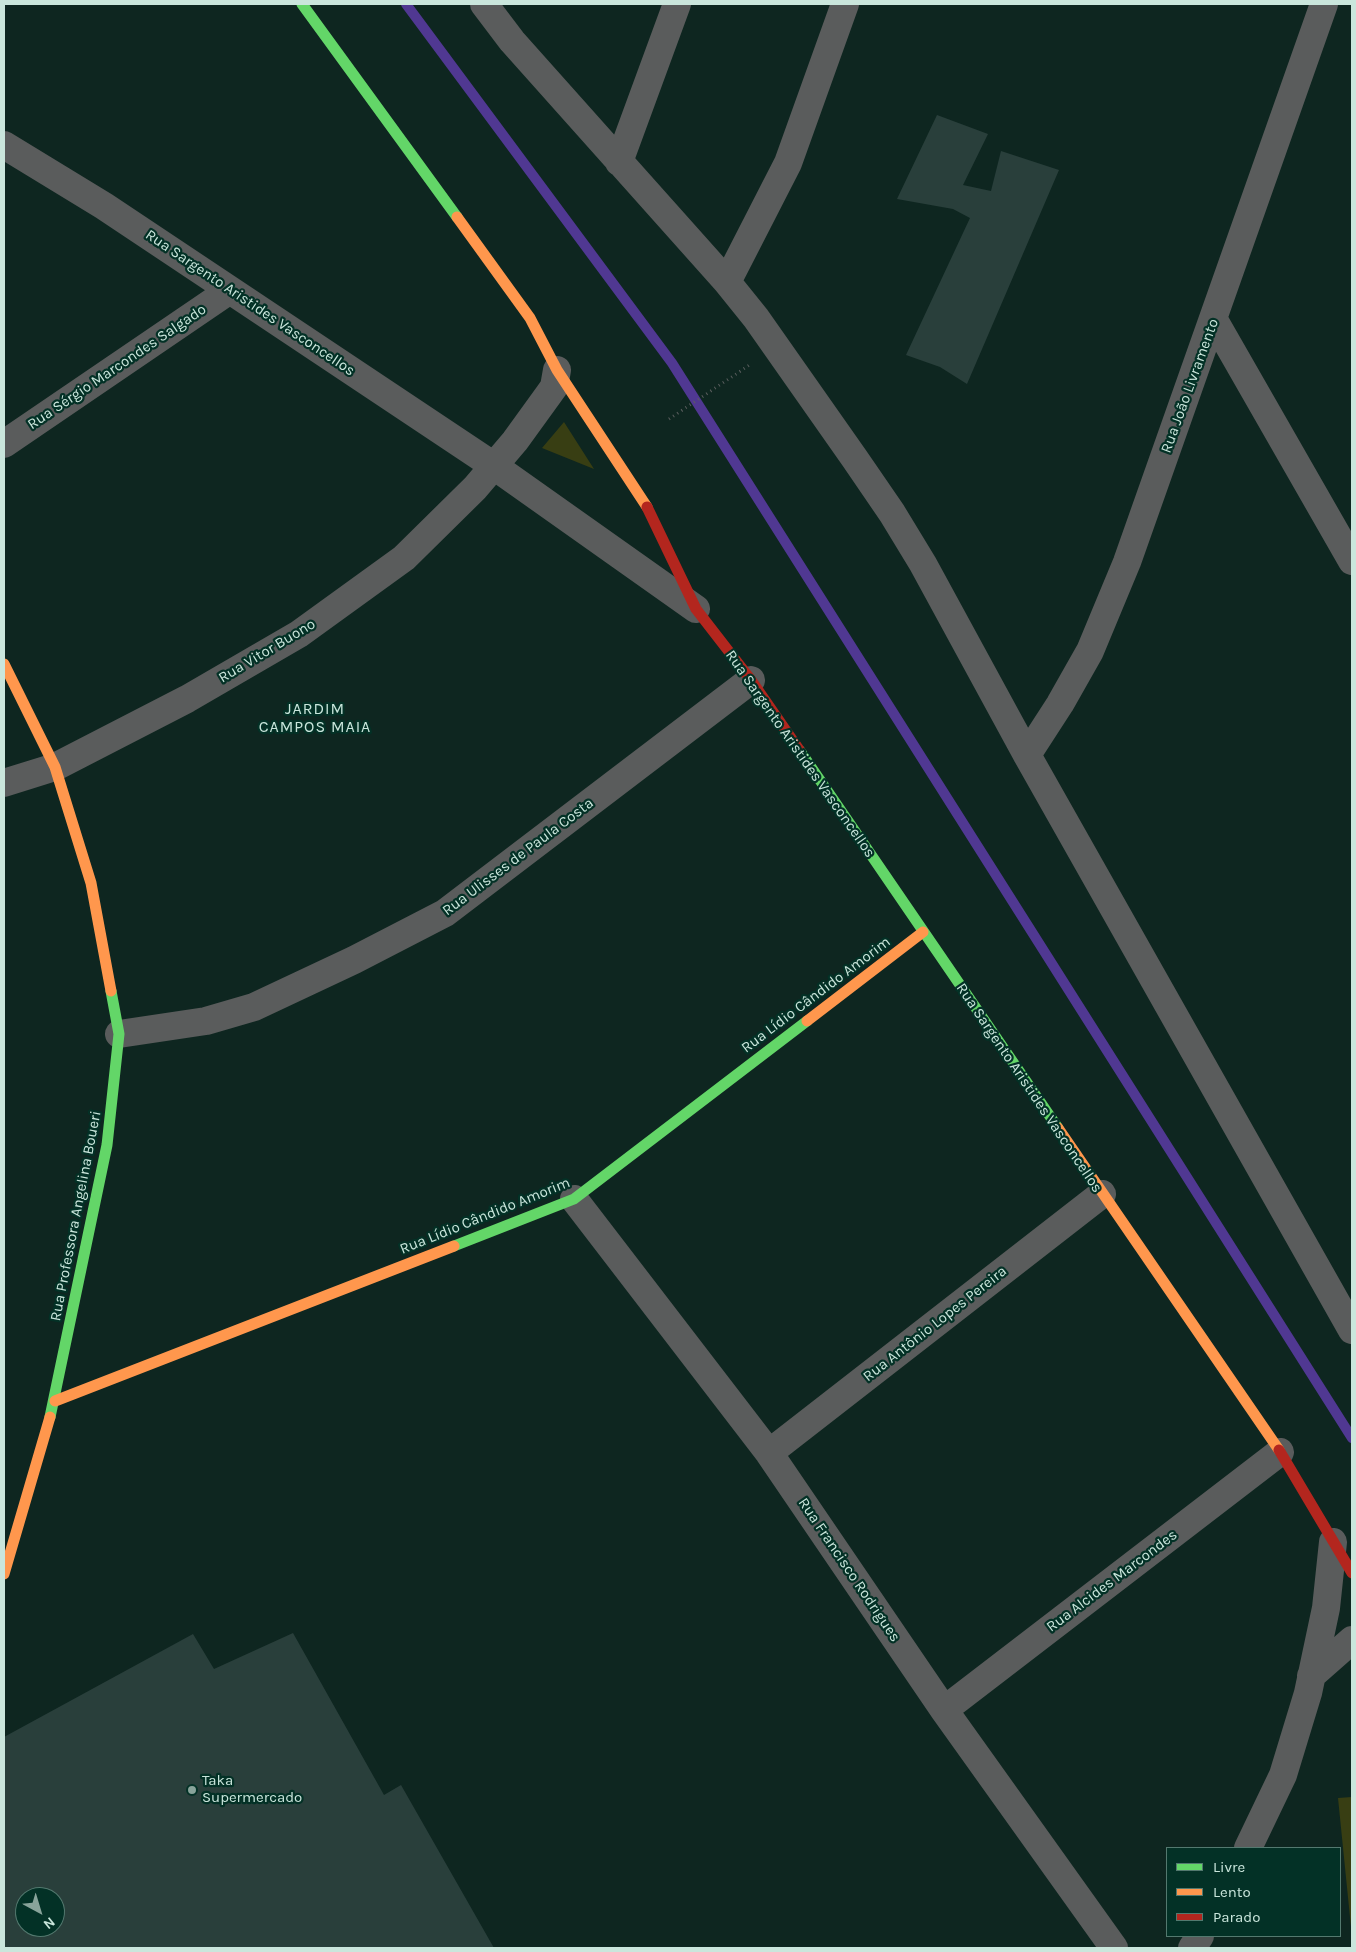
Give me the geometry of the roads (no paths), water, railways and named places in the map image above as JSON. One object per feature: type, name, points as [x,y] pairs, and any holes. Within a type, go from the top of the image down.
[{"type":"street","name":"Rua Sargento Aristides Vasconcellos","points":[[302,4],[530,318],[557,370],[645,503],[696,609],[751,680],[1280,1452],[1352,1573]]},
{"type":"street","points":[[484,4],[512,41],[727,282],[756,318],[892,513],[923,564],[1027,756],[1352,1330]]},
{"type":"street","points":[[618,162],[677,4]]},
{"type":"street","points":[[727,282],[788,163],[846,4]]},
{"type":"street","name":"Rua João Livramento","points":[[1027,756],[1060,704],[1090,651],[1127,562],[1324,4]]},
{"type":"street","name":"Rua Sargento Aristides Vasconcellos","points":[[4,145],[104,206],[494,466],[696,609]]},
{"type":"street","name":"Rua Sérgio Marcondes Salgado","points":[[4,444],[230,290]]},
{"type":"street","points":[[1214,320],[1352,561]]},
{"type":"street","points":[[494,466],[549,394],[554,386],[557,370]]},
{"type":"street","name":"Rua Vitor Buono","points":[[4,783],[55,767],[187,698],[299,634],[404,558],[475,488],[494,466]]},
{"type":"street","name":"Rua Professora Angelina Boueri","points":[[4,664],[55,767],[91,883],[119,1034],[107,1145],[55,1401],[4,1574]]},
{"type":"street","name":"Rua Ulisses de Paula Costa","points":[[119,1034],[206,1021],[254,1007],[354,960],[445,913],[751,680]]},
{"type":"street","name":"Rua Lídio Cândido Amorim","points":[[55,1401],[574,1199],[923,932]]},
{"type":"street","name":"Rua Antônio Lopes Pereira","points":[[769,1453],[1102,1194]]},
{"type":"street","name":"Rua Francisco Rodrigues","points":[[574,1199],[769,1453],[944,1710],[1114,1948]]},
{"type":"street","name":"Rua Alcides Marcondes","points":[[944,1710],[1280,1452]]},
{"type":"street","points":[[1248,1847],[1282,1775],[1312,1676],[1326,1608],[1333,1542]]},
{"type":"street","points":[[1326,1608],[1343,1589],[1352,1586]]},
{"type":"street","points":[[1312,1676],[1352,1640]]},
{"type":"street","points":[[1192,1948],[1199,1937]]},
{"type":"waterway","points":[[406,4],[672,363],[1352,1438]]},
{"type":"place","name":"Taka Supermercado","points":[[192,1790]]},
{"type":"district","name":"JARDIM CAMPOS MAIA","points":[[315,718]]}]
